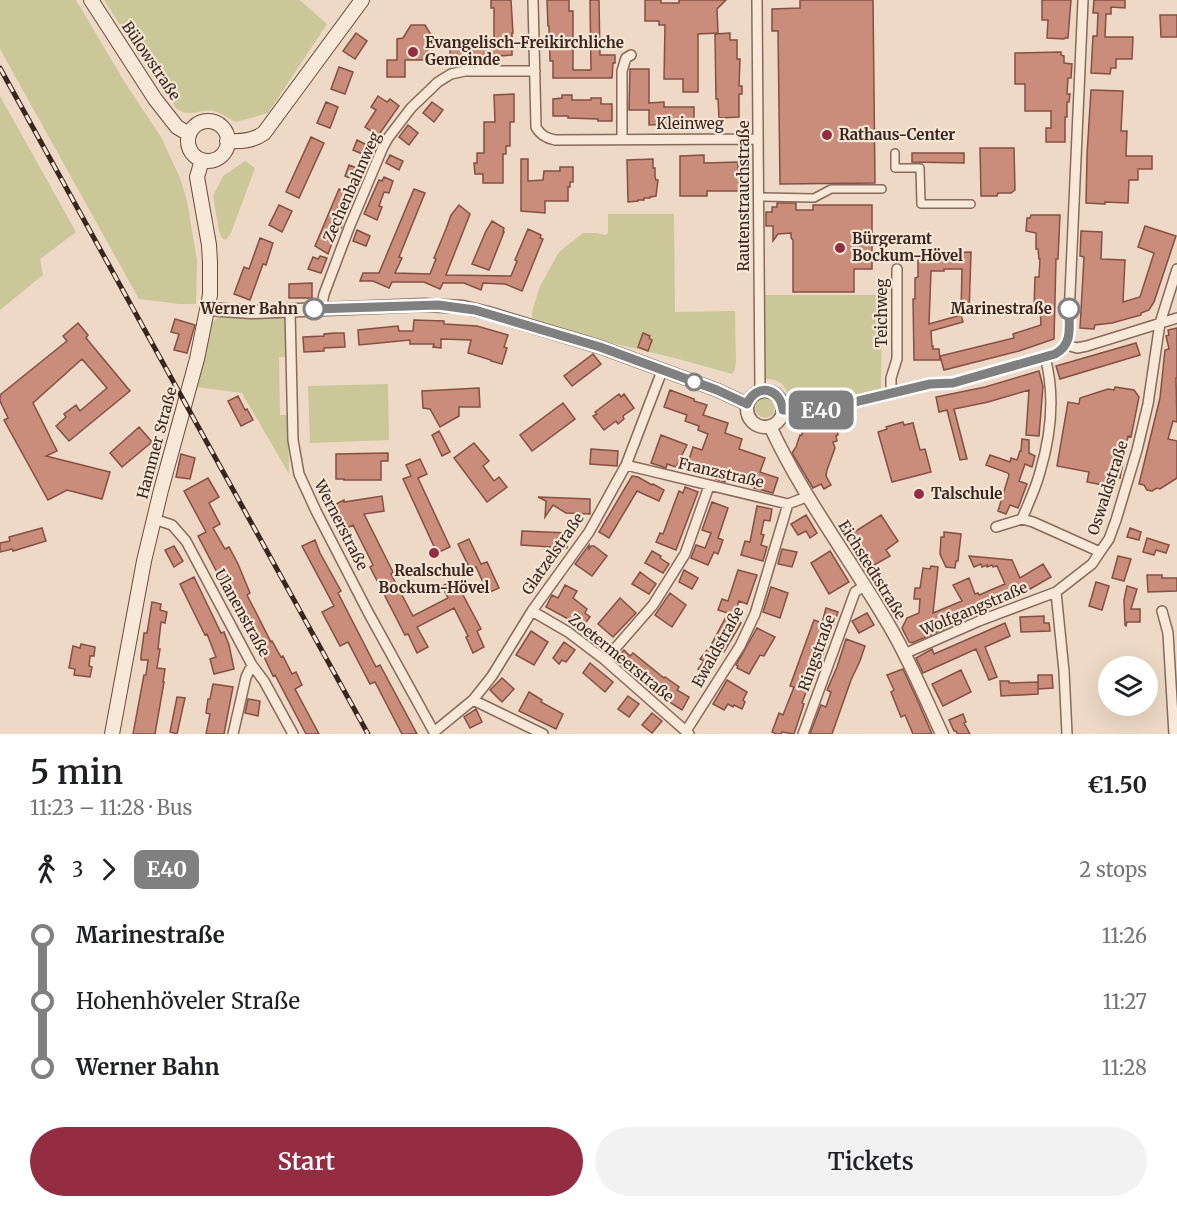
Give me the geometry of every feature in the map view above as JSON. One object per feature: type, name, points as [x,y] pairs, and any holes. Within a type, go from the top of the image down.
[{"type":"main road","name":"Bülowstraße","points":[[91,0],[155,99],[177,127],[189,134]]},
{"type":"main road","points":[[227,141],[250,140],[264,133],[362,0]]},
{"type":"main road","points":[[204,121],[218,124],[225,131],[227,141],[225,151],[212,160],[202,160],[193,154],[188,145],[189,134],[195,126],[204,121]]},
{"type":"main road","name":"Hammer Straße","points":[[112,734],[144,561],[208,309],[210,262],[197,177],[202,160]]},
{"type":"street","name":"Kleinweg","points":[[533,0],[536,127],[541,135],[555,140],[758,139]]},
{"type":"street","name":"Rautenstrauchstraße","points":[[757,0],[760,391]]},
{"type":"street","points":[[783,410],[804,412],[825,409],[930,384],[953,383],[1055,354],[1066,345],[1083,0]]},
{"type":"street","points":[[622,139],[622,70],[626,58],[631,55]]},
{"type":"street","name":"Zechenbahnweg","points":[[321,309],[333,269],[383,147],[411,108],[438,82],[451,74],[465,71],[535,71]]},
{"type":"street","points":[[895,153],[895,168],[920,168],[921,204],[971,204]]},
{"type":"street","points":[[759,197],[814,198],[831,189],[882,189]]},
{"type":"street","name":"Teichweg","points":[[891,393],[891,378],[897,359],[897,269]]},
{"type":"street","name":"Oswaldstraße","points":[[1056,591],[1092,564],[1109,539],[1137,450],[1148,404],[1160,322],[1177,269]]},
{"type":"street","points":[[208,309],[251,312],[425,305],[463,308],[600,347],[717,390],[747,404]]},
{"type":"street","name":"Wernerstraße","points":[[290,310],[293,440],[299,474],[368,612],[434,733]]},
{"type":"street","points":[[1066,345],[1077,348],[1087,346],[1177,318]]},
{"type":"street","points":[[1022,519],[1040,473],[1048,436],[1051,392],[1045,357]]},
{"type":"street","name":"Glatzelstraße","points":[[434,733],[473,699],[492,676],[532,611],[589,532],[626,465],[662,371]]},
{"type":"street","points":[[766,390],[780,399],[783,410],[779,420],[770,426],[759,426],[750,420],[748,415],[747,404],[752,396],[760,391],[766,390]]},
{"type":"street","name":"Eichstedtstraße","points":[[770,426],[780,448],[891,628],[942,734]]},
{"type":"street","name":"Franzstraße","points":[[626,465],[788,504]]},
{"type":"street","points":[[605,660],[653,605],[685,554],[709,486]]},
{"type":"street","points":[[788,504],[809,496]]},
{"type":"street","name":"Ewaldstraße","points":[[687,732],[740,646],[755,614],[788,504]]},
{"type":"street","name":"Ulanenstraße","points":[[154,519],[172,525],[186,541],[252,665],[264,681],[292,734]]},
{"type":"street","points":[[996,527],[1022,519],[1100,552]]},
{"type":"street","name":"Ringstraße","points":[[803,734],[855,592],[864,586]]},
{"type":"street","points":[[1056,591],[1064,671],[1067,734]]},
{"type":"street","name":"Wolfgangstraße","points":[[904,654],[1056,591]]},
{"type":"street","name":"Zoetermeerstraße","points":[[532,611],[568,632],[605,660],[687,732]]},
{"type":"street","points":[[1162,611],[1168,633],[1174,734]]},
{"type":"street","points":[[233,734],[246,677],[252,665]]},
{"type":"street","points":[[473,699],[543,734]]},
{"type":"shaded area","points":[[0,0],[76,0],[124,81],[161,137],[180,178],[187,201],[197,260],[196,304],[139,299],[0,49]]},
{"type":"shaded area","points":[[104,0],[300,0],[327,24],[268,113],[236,122],[214,111],[186,113],[176,108]]},
{"type":"shaded area","points":[[0,96],[76,232],[40,259],[43,275],[0,310]]},
{"type":"shaded area","points":[[245,161],[255,168],[231,233],[226,240],[222,238],[219,231],[213,196],[223,176]]},
{"type":"shaded area","points":[[608,214],[674,214],[675,312],[735,311],[736,362],[732,374],[603,341],[532,318],[540,286],[559,252],[583,233],[606,235],[608,233]]},
{"type":"shaded area","points":[[763,295],[882,295],[881,389],[824,402],[789,401],[782,384],[776,380],[765,379]]},
{"type":"shaded area","points":[[286,314],[288,357],[279,357],[280,415],[288,415],[289,474],[242,393],[196,387],[212,322],[220,316]]},
{"type":"shaded area","points":[[388,384],[389,440],[310,443],[308,386]]},
{"type":"shaded area","points":[[765,398],[772,401],[775,408],[772,415],[765,418],[758,415],[755,408],[758,401]]},
{"type":"building","points":[[491,0],[511,0],[512,55],[471,58],[471,61],[450,58],[450,41],[494,38],[494,8],[491,8]]},
{"type":"building","points":[[547,0],[569,0],[569,11],[573,11],[573,70],[591,70],[590,0],[599,0],[600,55],[615,55],[612,78],[553,78]]},
{"type":"building","points":[[645,0],[679,3],[679,0],[726,0],[717,9],[718,33],[698,34],[698,92],[683,92],[683,79],[664,79],[665,25],[659,25],[659,21],[645,21]]},
{"type":"building","name":"Rathaus-Center","points":[[800,0],[873,0],[875,183],[780,184],[778,31],[772,31],[772,9],[800,8]]},
{"type":"building","points":[[1042,0],[1071,0],[1068,38],[1047,38],[1048,20],[1042,20]]},
{"type":"building","points":[[1094,0],[1125,0],[1125,8],[1111,7],[1111,14],[1106,14],[1105,37],[1133,37],[1132,59],[1116,59],[1116,68],[1111,68],[1110,74],[1091,73],[1093,36],[1097,36],[1098,13],[1093,13]]},
{"type":"building","points":[[1160,15],[1177,15],[1177,37],[1161,37]]},
{"type":"building","name":"Evangelisch-Freikirchliche Gemeinde","points":[[411,25],[425,25],[433,38],[428,45],[428,54],[425,54],[425,60],[405,60],[405,77],[387,77],[387,60],[397,60],[397,39],[403,38]]},
{"type":"building","points":[[356,33],[367,41],[355,59],[343,51]]},
{"type":"building","points":[[730,33],[730,40],[737,40],[737,59],[740,59],[739,86],[742,86],[742,94],[739,94],[739,117],[719,118],[718,99],[716,99],[715,34]]},
{"type":"building","points":[[1061,52],[1064,56],[1064,63],[1072,64],[1071,78],[1068,78],[1067,94],[1070,94],[1069,102],[1067,102],[1067,117],[1065,117],[1065,142],[1046,142],[1046,128],[1051,128],[1051,111],[1025,111],[1025,84],[1015,84],[1015,53]]},
{"type":"building","points":[[339,67],[353,72],[345,94],[331,89]]},
{"type":"building","points":[[630,69],[649,69],[649,103],[664,102],[664,107],[694,107],[694,123],[649,125],[649,110],[629,110]]},
{"type":"building","points":[[1091,90],[1123,91],[1121,131],[1127,131],[1126,156],[1152,156],[1152,169],[1138,169],[1138,180],[1129,180],[1128,203],[1086,203]]},
{"type":"building","points":[[514,94],[514,122],[510,122],[510,146],[506,146],[506,154],[503,154],[503,183],[483,183],[483,174],[475,174],[474,163],[477,163],[477,153],[484,153],[484,122],[495,122],[494,95]]},
{"type":"building","points":[[562,95],[572,95],[572,100],[601,98],[601,104],[612,104],[612,121],[553,116],[553,99],[562,98]]},
{"type":"building","points":[[378,96],[387,102],[390,99],[399,106],[378,136],[365,127],[376,110],[371,107]]},
{"type":"building","points":[[326,102],[338,107],[330,128],[317,123]]},
{"type":"building","points":[[432,102],[443,110],[434,122],[423,113]]},
{"type":"building","points":[[408,125],[418,133],[409,145],[399,137]]},
{"type":"building","points":[[311,137],[324,143],[299,198],[286,192]]},
{"type":"building","points":[[357,140],[371,147],[367,156],[353,150]]},
{"type":"building","points":[[980,148],[1014,148],[1015,190],[1011,193],[998,193],[997,196],[981,196]]},
{"type":"building","points":[[912,153],[964,153],[964,163],[912,162]]},
{"type":"building","points":[[390,155],[403,161],[399,170],[386,163]]},
{"type":"building","points":[[704,155],[704,163],[738,162],[741,191],[707,191],[707,196],[680,196],[680,156]]},
{"type":"building","points":[[521,159],[528,159],[528,181],[543,180],[544,171],[560,171],[560,167],[573,167],[573,182],[570,182],[570,187],[568,187],[568,201],[545,201],[545,213],[521,211]]},
{"type":"building","points":[[653,159],[655,177],[658,180],[656,196],[628,202],[627,160]]},
{"type":"building","points":[[349,165],[362,170],[358,181],[345,176]]},
{"type":"building","points":[[384,177],[393,181],[389,193],[384,192],[377,220],[364,214],[379,180],[382,181]]},
{"type":"building","points":[[339,189],[353,195],[341,228],[338,227],[328,254],[315,246]]},
{"type":"building","points":[[414,189],[425,193],[399,257],[402,258],[395,273],[430,274],[451,215],[459,205],[470,214],[446,275],[511,276],[528,229],[541,235],[540,238],[543,239],[522,291],[505,284],[483,283],[481,290],[464,283],[443,283],[440,289],[424,282],[392,282],[389,288],[373,281],[360,281],[363,273],[379,273]]},
{"type":"building","name":"Bürgeramt Bockum-Hövel","points":[[777,203],[796,203],[796,210],[813,210],[813,205],[872,205],[872,269],[854,269],[854,292],[793,292],[791,233],[778,234],[773,241],[773,226],[766,226],[766,212],[772,212],[772,207],[777,207]]},
{"type":"building","points":[[279,205],[292,211],[282,232],[269,225]]},
{"type":"building","points":[[1031,215],[1060,215],[1058,259],[1056,259],[1054,339],[1019,351],[944,370],[940,356],[1014,338],[1013,334],[1041,325],[1040,309],[1034,309],[1035,277],[1039,277],[1040,259],[1038,249],[1036,249],[1036,233],[1026,231],[1027,218]]},
{"type":"building","points":[[492,221],[504,228],[504,232],[489,270],[472,264]]},
{"type":"building","points":[[1145,226],[1176,236],[1154,302],[1149,310],[1141,315],[1095,325],[1094,329],[1080,328],[1084,257],[1080,256],[1081,231],[1102,232],[1101,259],[1125,260],[1123,302],[1140,297],[1154,253],[1138,247]]},
{"type":"building","points":[[357,230],[370,236],[366,246],[353,241]]},
{"type":"building","points":[[260,238],[273,243],[250,300],[234,294],[244,267],[249,269]]},
{"type":"building","points":[[971,252],[969,314],[961,314],[962,269],[931,271],[929,324],[961,315],[963,322],[931,331],[932,346],[933,349],[939,349],[940,360],[914,360],[913,299],[915,299],[915,278],[918,277],[918,260],[923,260],[923,255]]},
{"type":"building","points":[[320,256],[327,258],[321,273],[308,269],[313,257],[318,259]]},
{"type":"building","points":[[312,283],[312,298],[289,298],[289,284]]},
{"type":"building","points":[[175,319],[195,325],[187,353],[174,350],[179,334],[171,332]]},
{"type":"building","points":[[414,320],[444,321],[444,324],[477,326],[508,335],[502,364],[468,353],[471,340],[441,339],[441,348],[433,347],[434,344],[410,344],[410,340],[359,345],[358,330],[398,326],[399,331],[413,331]]},
{"type":"building","points":[[78,323],[88,335],[86,338],[130,391],[69,441],[56,426],[66,417],[64,414],[76,405],[80,411],[107,388],[82,359],[33,403],[57,451],[46,456],[110,472],[102,499],[67,490],[48,500],[4,420],[8,418],[0,401],[0,395],[67,341],[63,336]]},
{"type":"building","points":[[1177,328],[1177,422],[1173,421],[1168,439],[1177,441],[1177,478],[1160,489],[1152,491],[1139,484],[1160,398],[1165,350],[1169,349],[1166,336],[1169,335],[1168,330]]},
{"type":"building","points":[[344,333],[345,347],[304,352],[303,337]]},
{"type":"building","points":[[643,333],[650,336],[652,340],[648,351],[638,347]]},
{"type":"building","points":[[1136,343],[1140,355],[1060,379],[1056,366]]},
{"type":"building","points":[[593,354],[601,364],[572,386],[564,376]]},
{"type":"building","points":[[1039,371],[1043,386],[1039,436],[1026,435],[1029,390],[954,409],[967,459],[960,460],[947,410],[939,412],[936,397],[985,387]]},
{"type":"building","points":[[1115,387],[1134,390],[1139,397],[1131,437],[1128,436],[1120,478],[1110,476],[1108,486],[1087,482],[1089,472],[1057,466],[1068,402],[1079,404],[1080,398],[1108,389],[1114,390]]},
{"type":"building","points":[[479,388],[480,407],[459,407],[459,416],[440,427],[430,409],[423,408],[422,391]]},
{"type":"building","points":[[670,390],[707,405],[703,415],[728,423],[725,433],[742,439],[739,449],[765,458],[760,472],[778,478],[773,493],[754,488],[757,480],[736,473],[727,471],[725,482],[687,466],[693,447],[702,450],[708,434],[698,430],[699,426],[685,421],[687,415],[664,407]]},
{"type":"building","points":[[619,394],[621,397],[624,394],[634,408],[623,416],[624,419],[618,424],[616,421],[604,430],[593,416]]},
{"type":"building","points":[[238,396],[253,420],[241,426],[228,401]]},
{"type":"building","points":[[563,403],[575,419],[532,451],[520,435]]},
{"type":"building","points":[[837,422],[837,441],[833,442],[835,448],[826,476],[831,485],[824,489],[821,484],[813,488],[792,453],[802,431]]},
{"type":"building","points":[[903,422],[904,425],[913,423],[920,450],[925,449],[931,472],[892,482],[878,432]]},
{"type":"building","points":[[139,427],[152,442],[122,467],[110,453]]},
{"type":"building","points":[[439,431],[450,452],[442,456],[432,435]]},
{"type":"building","points":[[661,435],[687,445],[676,467],[667,464],[666,468],[651,463]]},
{"type":"building","points":[[1022,439],[1029,440],[1029,453],[1035,456],[1032,467],[1025,464],[1019,481],[1027,484],[1018,508],[1010,505],[1006,514],[998,511],[1009,475],[986,465],[990,455],[1010,462],[1011,458],[1017,460],[1021,451]]},
{"type":"building","points":[[474,443],[489,461],[483,466],[494,481],[499,477],[507,487],[487,502],[454,458]]},
{"type":"building","points":[[591,449],[618,451],[617,466],[590,464]]},
{"type":"building","points":[[388,453],[388,461],[381,461],[381,480],[336,479],[336,454]]},
{"type":"building","points":[[181,454],[195,458],[190,479],[176,477]]},
{"type":"building","points":[[420,459],[427,474],[418,478],[450,547],[437,553],[403,479],[411,476],[406,465]]},
{"type":"building","points":[[632,476],[664,490],[659,501],[637,491],[609,538],[599,532]]},
{"type":"building","points":[[208,478],[219,497],[209,503],[220,524],[213,528],[225,549],[229,547],[238,564],[250,593],[247,595],[271,642],[281,657],[283,656],[292,674],[296,672],[302,685],[295,689],[319,734],[306,734],[275,675],[273,676],[256,640],[253,641],[198,536],[206,532],[184,491]]},
{"type":"building","points":[[685,487],[698,492],[676,550],[656,542],[660,533],[663,534],[679,491],[683,493]]},
{"type":"building","points":[[382,496],[384,511],[364,514],[413,616],[448,598],[442,586],[455,580],[481,629],[477,631],[484,647],[473,653],[466,637],[468,636],[454,608],[417,627],[428,647],[417,653],[408,634],[405,635],[370,567],[373,565],[353,525],[341,531],[330,507],[344,500],[344,502]]},
{"type":"building","points":[[538,497],[590,499],[590,514],[566,513],[553,505],[545,517],[546,501]]},
{"type":"building","points":[[712,502],[728,508],[718,538],[723,540],[718,554],[714,552],[708,565],[691,558],[696,545],[705,548],[711,533],[702,530]]},
{"type":"building","points":[[757,506],[772,509],[770,521],[764,520],[761,534],[764,535],[761,545],[767,547],[763,561],[741,555],[745,541],[750,542]]},
{"type":"building","points":[[806,515],[817,533],[810,538],[806,531],[798,535],[791,524]]},
{"type":"building","points":[[881,515],[898,541],[886,550],[890,556],[869,568],[848,536]]},
{"type":"building","points":[[42,528],[46,541],[13,551],[12,549],[0,552],[0,543],[10,541],[9,537]]},
{"type":"building","points":[[1130,528],[1141,532],[1139,540],[1127,537]]},
{"type":"building","points":[[522,531],[568,533],[567,548],[521,545]]},
{"type":"building","points":[[944,532],[961,534],[955,568],[946,567],[940,554],[941,537],[944,537]]},
{"type":"building","points":[[1147,538],[1169,545],[1166,553],[1156,550],[1154,555],[1143,552]]},
{"type":"building","points":[[469,539],[481,564],[487,562],[499,588],[488,593],[476,567],[470,569],[458,544]]},
{"type":"building","points":[[315,540],[341,591],[338,593],[376,667],[380,665],[417,734],[402,734],[375,682],[370,684],[348,642],[340,646],[322,612],[334,606],[302,546]]},
{"type":"building","points":[[589,545],[589,549],[594,546],[607,556],[592,576],[575,564]]},
{"type":"building","points":[[174,546],[183,561],[174,567],[165,550]]},
{"type":"building","points":[[782,549],[797,552],[792,567],[778,564]]},
{"type":"building","points":[[652,551],[669,564],[663,573],[645,563]]},
{"type":"building","points":[[830,551],[849,582],[829,594],[811,563]]},
{"type":"building","points":[[969,556],[1012,560],[1020,578],[1043,564],[1051,577],[985,609],[986,611],[912,643],[909,642],[902,628],[907,618],[919,613],[920,599],[914,599],[915,588],[920,588],[923,568],[938,567],[933,613],[962,601],[953,585],[969,578],[975,594],[979,595],[1005,584],[997,566],[982,567],[981,564],[974,567]]},
{"type":"building","points":[[1118,556],[1131,559],[1124,581],[1112,578]]},
{"type":"building","points":[[684,570],[698,578],[692,589],[679,582]]},
{"type":"building","points":[[738,570],[757,575],[747,604],[739,601],[733,618],[741,623],[724,652],[720,650],[711,662],[714,664],[707,675],[698,669],[704,661],[700,659],[711,645],[728,613],[718,610],[722,599],[728,601]]},
{"type":"building","points":[[640,572],[656,584],[649,594],[632,584]]},
{"type":"building","points":[[1147,575],[1177,578],[1177,591],[1148,592]]},
{"type":"building","points":[[194,577],[221,633],[224,632],[234,669],[214,674],[210,659],[216,657],[207,634],[205,635],[180,584]]},
{"type":"building","points":[[1096,582],[1109,586],[1102,610],[1089,606]]},
{"type":"building","points":[[565,585],[577,591],[573,598],[587,609],[585,613],[590,617],[580,630],[572,621],[546,607],[552,595],[558,598]]},
{"type":"building","points":[[1127,586],[1137,589],[1131,609],[1140,609],[1140,622],[1127,622],[1126,626],[1124,600]]},
{"type":"building","points":[[771,587],[788,593],[780,618],[763,612]]},
{"type":"building","points":[[670,593],[686,605],[672,627],[655,615]]},
{"type":"building","points":[[620,598],[636,613],[613,637],[598,624]]},
{"type":"building","points":[[152,602],[161,604],[160,610],[167,612],[165,623],[161,622],[157,668],[165,669],[164,682],[155,734],[133,734],[144,675],[146,675],[148,660],[141,660],[141,656]]},
{"type":"building","points":[[826,608],[838,612],[820,663],[817,662],[802,703],[804,704],[794,734],[782,732],[776,734],[772,732],[779,713],[783,715],[794,687],[790,686],[814,620],[822,623]]},
{"type":"building","points":[[867,613],[874,625],[859,633],[852,621]]},
{"type":"building","points":[[1044,616],[1044,623],[1049,623],[1050,631],[1021,632],[1020,617]]},
{"type":"building","points":[[1005,623],[1010,636],[985,647],[997,677],[989,680],[976,649],[923,673],[916,658],[932,649],[934,654]]},
{"type":"building","points":[[757,628],[775,637],[764,656],[760,655],[749,674],[737,668],[736,665]]},
{"type":"building","points":[[531,631],[548,642],[534,665],[516,655]]},
{"type":"building","points":[[846,639],[865,646],[860,661],[832,734],[810,734],[821,705],[826,707],[831,692],[827,690]]},
{"type":"building","points":[[564,642],[575,650],[566,662],[562,660],[559,664],[553,658]]},
{"type":"building","points":[[81,644],[95,647],[94,656],[90,656],[89,666],[92,667],[90,677],[74,675],[75,669],[69,668],[73,646],[80,648]]},
{"type":"building","points":[[624,650],[630,656],[633,653],[679,687],[677,690],[689,697],[682,710],[655,693],[656,691],[620,664],[616,659]]},
{"type":"building","points":[[590,663],[613,682],[605,692],[583,673]]},
{"type":"building","points":[[903,669],[932,734],[913,734],[905,715],[901,717],[891,692],[894,690],[887,675]]},
{"type":"building","points":[[961,670],[971,692],[943,706],[932,684]]},
{"type":"building","points":[[1038,675],[1052,675],[1053,688],[1038,689]]},
{"type":"building","points":[[502,678],[514,689],[502,702],[490,690]]},
{"type":"building","points":[[727,680],[747,692],[742,709],[728,704],[724,710],[713,704]]},
{"type":"building","points":[[1000,681],[1038,682],[1038,694],[1001,696]]},
{"type":"building","points":[[213,684],[233,687],[224,734],[206,734],[210,714],[206,713]]},
{"type":"building","points":[[529,692],[542,700],[541,702],[563,714],[556,729],[519,711]]},
{"type":"building","points":[[628,696],[639,704],[629,717],[618,709]]},
{"type":"building","points":[[177,697],[185,698],[177,734],[170,732]]},
{"type":"building","points":[[248,699],[260,701],[258,716],[245,713]]},
{"type":"building","points":[[476,709],[482,722],[470,728],[464,717]]},
{"type":"building","points":[[652,713],[662,721],[652,733],[642,725]]},
{"type":"building","points":[[963,714],[966,722],[964,723],[970,734],[957,734],[949,720]]},
{"type":"railway","points":[[0,68],[368,734]]},
{"type":"bus line","name":"E40","points":[[314,309],[438,305],[475,310],[600,347],[717,390],[747,404],[756,393],[766,390],[780,399],[783,410],[804,412],[930,384],[953,383],[1055,354],[1062,350],[1068,339],[1069,309]]},
{"type":"place","name":"Evangelisch-Freikirchliche Gemeinde","points":[[413,52]]},
{"type":"place","name":"Rathaus-Center","points":[[827,135]]},
{"type":"place","name":"Bürgeramt Bockum-Hövel","points":[[840,248]]},
{"type":"place","name":"Werner Bahn","points":[[314,309]]},
{"type":"place","name":"Marinestraße","points":[[1069,309]]},
{"type":"place","name":"Talschule","points":[[919,494]]},
{"type":"place","name":"Realschule Bockum-Hövel","points":[[434,553]]}]
